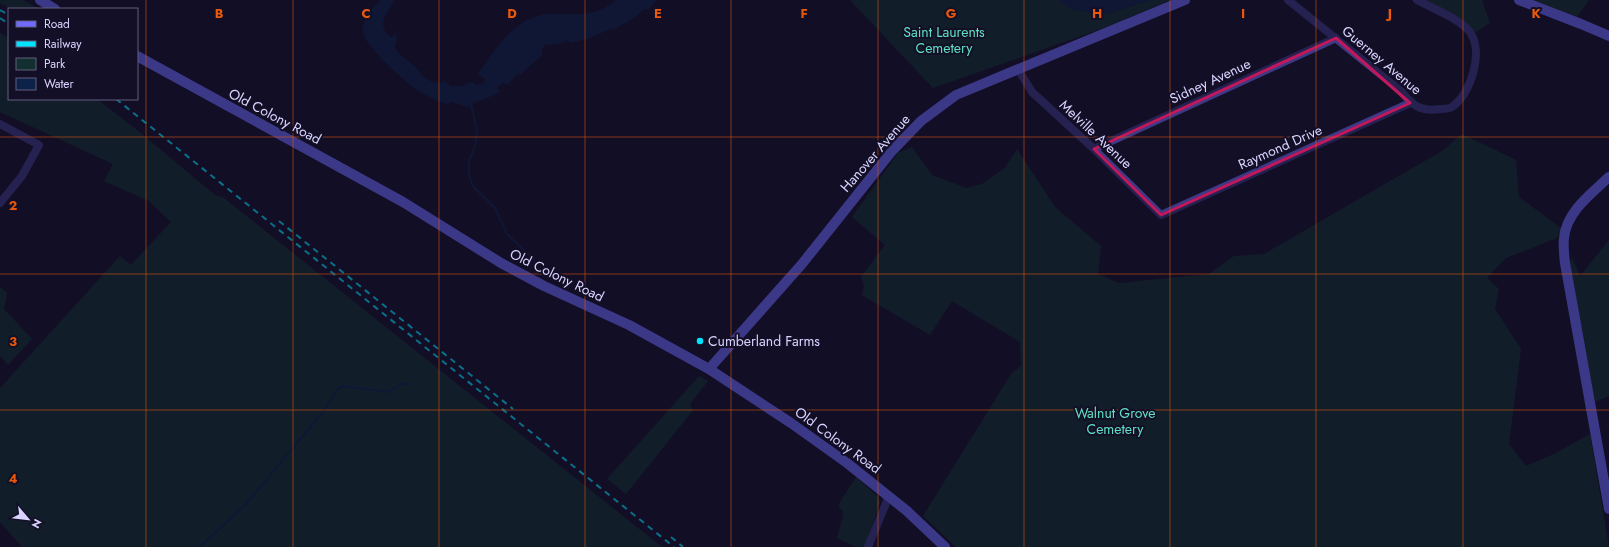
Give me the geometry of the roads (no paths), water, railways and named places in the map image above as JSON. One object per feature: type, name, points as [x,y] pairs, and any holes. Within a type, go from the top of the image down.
[{"type":"main road","points":[[40,0],[53,8]]},
{"type":"main road","name":"Hanover Avenue","points":[[709,369],[802,264],[892,151],[921,121],[956,95],[1185,0]]},
{"type":"main road","points":[[1519,0],[1609,36]]},
{"type":"main road","name":"Old Colony Road","points":[[138,57],[403,202],[500,263],[544,286],[629,325],[709,369],[818,442],[889,496],[945,547]]},
{"type":"main road","points":[[1609,176],[1578,207],[1572,216],[1567,225],[1564,236],[1564,249],[1609,509]]},
{"type":"street","name":"Guerney Avenue","points":[[1288,0],[1401,91],[1410,102],[1421,109],[1434,110],[1451,108],[1464,94],[1475,70],[1475,47],[1470,32],[1459,23],[1417,0]]},
{"type":"street","name":"Sidney Avenue","points":[[1094,149],[1336,38]]},
{"type":"street","name":"Melville Avenue","points":[[1018,69],[1032,92],[1094,149],[1161,215]]},
{"type":"street","name":"Raymond Drive","points":[[1161,215],[1410,102]]},
{"type":"street","points":[[0,124],[40,144],[22,176],[0,203]]},
{"type":"street","points":[[868,547],[889,496]]},
{"type":"water","points":[[380,0],[394,0],[384,18],[383,27],[389,36],[392,37],[394,34],[397,37],[395,48],[399,53],[430,81],[441,83],[444,81],[451,86],[463,86],[472,82],[476,85],[483,84],[485,79],[478,74],[490,56],[512,31],[520,24],[530,19],[544,14],[588,13],[603,9],[616,0],[657,0],[649,9],[643,10],[635,17],[613,30],[610,29],[590,38],[571,43],[566,40],[562,43],[545,45],[542,49],[542,55],[521,74],[516,75],[508,85],[503,83],[497,88],[500,91],[496,94],[468,107],[452,102],[446,104],[419,91],[396,73],[370,46],[363,32],[364,23],[368,15]]},
{"type":"water","points":[[1058,0],[1151,0],[1103,15],[1071,9]]},
{"type":"waterway","points":[[471,103],[477,131],[475,146],[469,161],[469,175],[473,186],[495,208],[507,234],[533,259],[541,274]]},
{"type":"waterway","points":[[200,547],[246,504],[323,412],[338,389],[342,386],[389,392],[400,384],[408,384]]},
{"type":"railway","points":[[0,10],[8,14]]},
{"type":"railway","points":[[0,18],[8,23]]},
{"type":"railway","points":[[117,100],[674,547]]},
{"type":"railway","points":[[279,221],[513,409]]},
{"type":"railway","points":[[671,537],[683,547]]},
{"type":"place","name":"Cumberland Farms","points":[[700,341]]},
{"type":"park label","name":"Saint Laurents Cemetery","points":[[944,40]]},
{"type":"park label","name":"Walnut Grove Cemetery","points":[[1115,422]]}]
